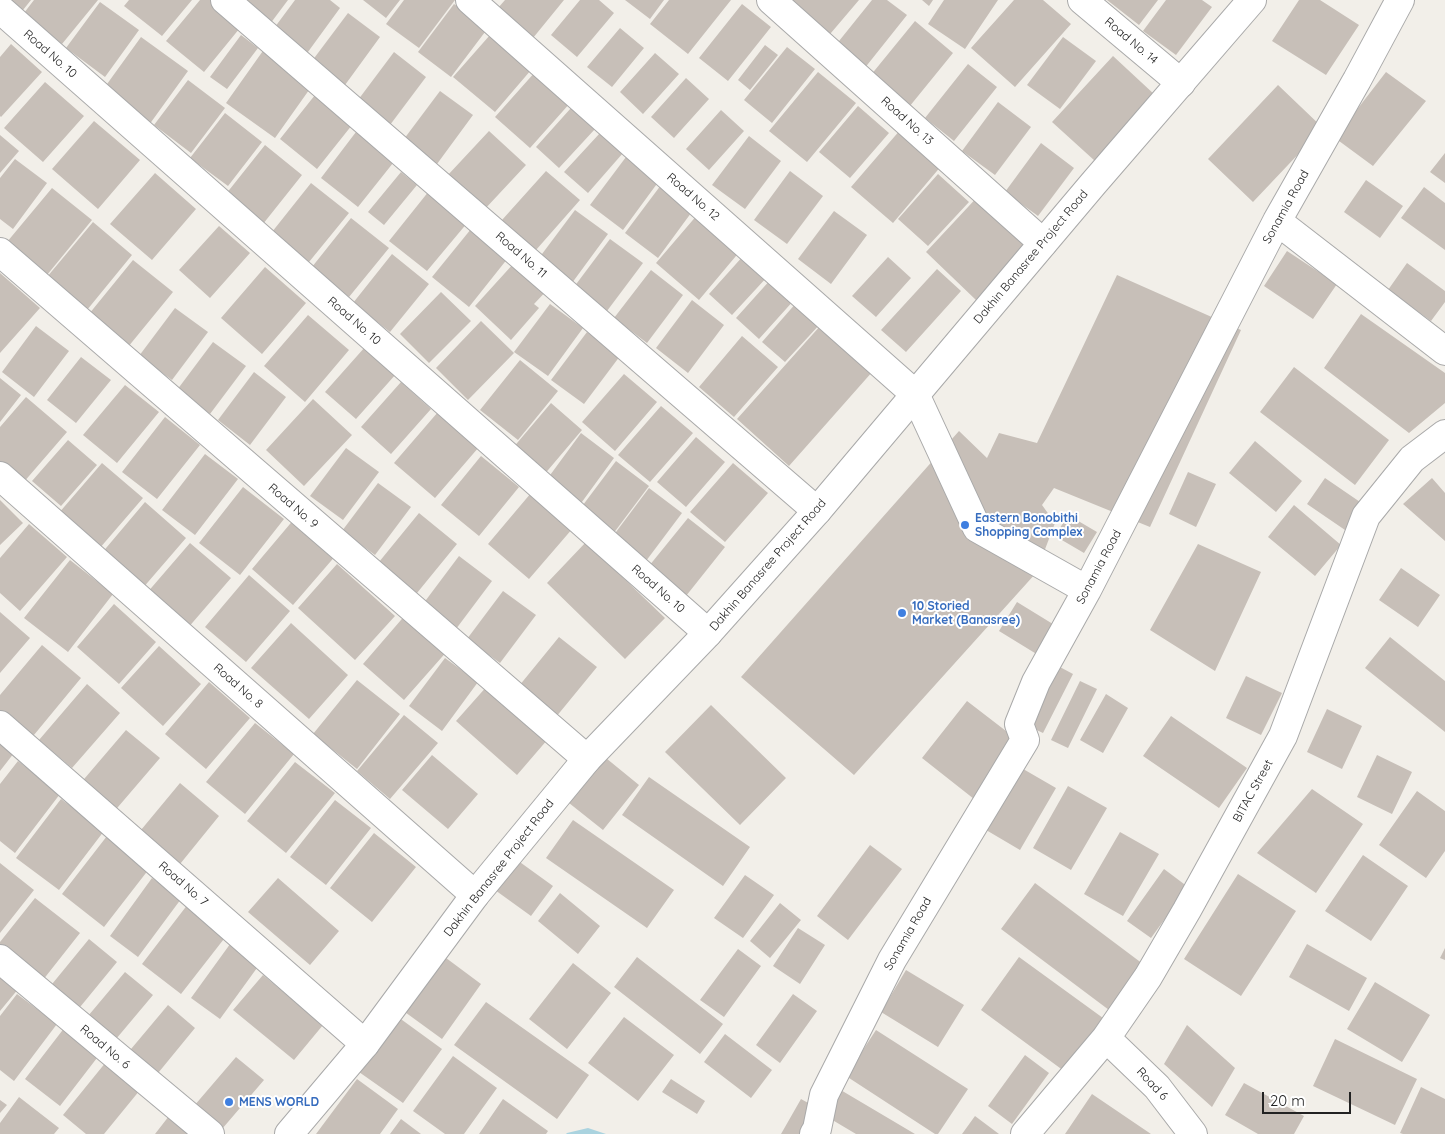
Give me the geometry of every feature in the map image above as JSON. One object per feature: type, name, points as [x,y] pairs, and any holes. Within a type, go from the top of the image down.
[{"type":"street","name":"Road No. 11","points":[[225,0],[817,511]]},
{"type":"street","name":"Road No. 12","points":[[470,0],[915,394]]},
{"type":"street","name":"Road No. 13","points":[[771,0],[1043,243]]},
{"type":"street","name":"Road No. 14","points":[[1082,0],[1180,83]]},
{"type":"street","name":"Dakhin Banasree Project Road","points":[[289,1134],[365,1044],[475,896],[587,759],[708,633],[817,511],[1043,243],[1252,0]]},
{"type":"street","name":"Sonamia Road","points":[[814,1134],[817,1129],[824,1095],[892,960],[1025,740],[1019,724],[1036,682],[1087,590],[1277,221],[1400,0]]},
{"type":"street","name":"Road No. 10","points":[[0,10],[708,633]]},
{"type":"street","points":[[1277,221],[1445,351]]},
{"type":"street","name":"Road No. 9","points":[[0,252],[587,759]]},
{"type":"street","points":[[915,394],[977,528],[1087,590]]},
{"type":"street","name":"BITAC Street","points":[[1025,1134],[1106,1038],[1148,977],[1283,736],[1366,516],[1412,459],[1445,434]]},
{"type":"street","name":"Road No. 8","points":[[0,476],[475,896]]},
{"type":"street","name":"Road No. 7","points":[[0,725],[365,1044]]},
{"type":"street","name":"Road No. 6","points":[[0,959],[210,1134]]},
{"type":"street","name":"Road 6","points":[[1106,1038],[1157,1087],[1193,1134]]},
{"type":"water","points":[[588,1128],[606,1134],[566,1134],[567,1133]]},
{"type":"building","points":[[11,0],[31,0],[23,10]]},
{"type":"building","points":[[34,0],[98,0],[62,44],[24,13]]},
{"type":"building","points":[[129,0],[192,0],[162,36],[124,6]]},
{"type":"building","points":[[200,0],[217,0],[244,23],[204,72],[166,41]]},
{"type":"building","points":[[239,0],[288,0],[270,24]]},
{"type":"building","points":[[295,0],[330,0],[340,8],[305,56],[272,31]]},
{"type":"building","points":[[363,0],[400,0],[386,18]]},
{"type":"building","points":[[404,0],[455,0],[419,48],[386,24]]},
{"type":"building","points":[[505,0],[564,0],[533,38],[498,8]]},
{"type":"building","points":[[580,0],[599,0],[614,13],[577,57],[551,35]]},
{"type":"building","points":[[625,0],[664,0],[650,19]]},
{"type":"building","points":[[669,0],[731,0],[688,54],[650,24]]},
{"type":"building","points":[[791,0],[859,0],[825,40]]},
{"type":"building","points":[[872,0],[887,0],[907,15],[864,69],[835,46]]},
{"type":"building","points":[[922,0],[933,0],[929,6]]},
{"type":"building","points":[[944,0],[998,0],[965,49],[928,24]]},
{"type":"building","points":[[1014,0],[1043,0],[1071,24],[1015,87],[971,48]]},
{"type":"building","points":[[1107,0],[1158,0],[1139,25]]},
{"type":"building","points":[[1166,0],[1202,0],[1212,7],[1176,55],[1143,31]]},
{"type":"building","points":[[1299,0],[1320,0],[1359,25],[1326,75],[1272,41]]},
{"type":"building","points":[[100,2],[139,30],[105,77],[66,48]]},
{"type":"building","points":[[454,4],[488,28],[451,77],[418,52]]},
{"type":"building","points":[[742,4],[771,27],[728,81],[699,58]]},
{"type":"building","points":[[348,13],[380,37],[345,85],[312,61]]},
{"type":"building","points":[[915,21],[953,53],[905,112],[866,81]]},
{"type":"building","points":[[620,28],[644,48],[612,87],[587,67]]},
{"type":"building","points":[[241,35],[258,48],[227,89],[210,77]]},
{"type":"building","points":[[490,35],[531,70],[495,112],[453,77]]},
{"type":"building","points":[[141,37],[188,71],[149,125],[102,91]]},
{"type":"building","points":[[1063,37],[1096,61],[1060,109],[1027,85]]},
{"type":"building","points":[[11,44],[42,72],[1,117],[0,57]]},
{"type":"building","points":[[765,45],[778,55],[750,90],[738,80]]},
{"type":"building","points":[[787,47],[815,69],[772,123],[744,100]]},
{"type":"building","points":[[265,48],[314,83],[275,138],[226,103]]},
{"type":"building","points":[[394,52],[426,77],[390,125],[358,100]]},
{"type":"building","points":[[655,53],[679,74],[643,114],[620,92]]},
{"type":"building","points":[[1113,56],[1155,95],[1095,161],[1052,122]]},
{"type":"building","points":[[968,64],[997,87],[954,141],[925,118]]},
{"type":"building","points":[[536,71],[571,102],[530,148],[495,117]]},
{"type":"building","points":[[818,72],[856,103],[807,162],[769,131]]},
{"type":"building","points":[[1386,72],[1426,101],[1373,166],[1335,138]]},
{"type":"building","points":[[686,78],[709,99],[674,138],[651,117]]},
{"type":"building","points":[[188,80],[225,108],[191,153],[154,125]]},
{"type":"building","points":[[45,82],[84,116],[43,162],[4,128]]},
{"type":"building","points":[[1278,85],[1323,128],[1253,202],[1208,159]]},
{"type":"building","points":[[319,90],[356,120],[317,169],[280,139]]},
{"type":"building","points":[[440,91],[473,115],[437,164],[404,139]]},
{"type":"building","points":[[998,102],[1031,127],[995,175],[962,151]]},
{"type":"building","points":[[858,106],[889,133],[850,178],[819,152]]},
{"type":"building","points":[[571,108],[595,129],[559,168],[536,147]]},
{"type":"building","points":[[721,110],[744,131],[709,170],[686,149]]},
{"type":"building","points":[[225,113],[262,142],[228,186],[190,158]]},
{"type":"building","points":[[94,121],[140,160],[98,209],[52,169]]},
{"type":"building","points":[[359,128],[397,158],[358,207],[321,178]]},
{"type":"building","points":[[901,129],[942,165],[893,223],[851,187]]},
{"type":"building","points":[[489,131],[526,165],[484,210],[447,176]]},
{"type":"building","points":[[600,133],[623,153],[588,193],[564,172]]},
{"type":"building","points":[[0,135],[19,151],[0,173]]},
{"type":"building","points":[[749,136],[781,161],[745,209],[712,185]]},
{"type":"building","points":[[1041,143],[1074,168],[1038,216],[1005,192]]},
{"type":"building","points":[[265,145],[302,175],[263,224],[226,194]]},
{"type":"building","points":[[1445,153],[1445,183],[1430,172]]},
{"type":"building","points":[[626,157],[659,181],[623,230],[590,205]]},
{"type":"building","points":[[15,159],[47,183],[13,229],[0,219],[0,178]]},
{"type":"building","points":[[546,171],[580,200],[536,250],[502,220]]},
{"type":"building","points":[[790,171],[823,196],[787,244],[754,220]]},
{"type":"building","points":[[401,172],[417,185],[384,225],[368,212]]},
{"type":"building","points":[[155,173],[196,209],[152,260],[110,224]]},
{"type":"building","points":[[938,174],[969,202],[928,246],[898,219]]},
{"type":"building","points":[[1366,180],[1403,206],[1380,238],[1344,212]]},
{"type":"building","points":[[311,183],[349,213],[309,262],[272,232]]},
{"type":"building","points":[[661,185],[694,209],[658,258],[625,233]]},
{"type":"building","points":[[1424,187],[1445,203],[1445,250],[1401,218]]},
{"type":"building","points":[[52,188],[92,220],[47,275],[7,242]]},
{"type":"building","points":[[429,191],[468,222],[427,271],[389,241]]},
{"type":"building","points":[[982,192],[1033,239],[976,300],[926,252]]},
{"type":"building","points":[[575,210],[608,234],[572,283],[539,258]]},
{"type":"building","points":[[834,211],[867,235],[831,284],[798,259]]},
{"type":"building","points":[[698,214],[741,250],[699,300],[656,263]]},
{"type":"building","points":[[351,218],[389,248],[349,297],[312,267]]},
{"type":"building","points":[[93,222],[132,255],[87,310],[47,277]]},
{"type":"building","points":[[219,226],[250,253],[210,298],[179,270]]},
{"type":"building","points":[[471,229],[508,258],[469,307],[432,277]]},
{"type":"building","points":[[610,239],[643,263],[607,311],[574,287]]},
{"type":"building","points":[[1287,251],[1337,284],[1313,319],[1264,286]]},
{"type":"building","points":[[524,252],[552,285],[534,304],[539,308],[511,340],[475,306]]},
{"type":"building","points":[[392,254],[429,284],[390,332],[353,303]]},
{"type":"building","points":[[744,255],[768,276],[732,315],[709,294]]},
{"type":"building","points":[[888,257],[911,278],[876,317],[852,296]]},
{"type":"building","points":[[133,260],[173,292],[128,347],[89,314]]},
{"type":"building","points":[[1407,263],[1445,291],[1445,302],[1431,321],[1388,290]]},
{"type":"building","points":[[265,267],[306,303],[262,354],[221,318]]},
{"type":"building","points":[[937,269],[961,291],[906,352],[881,330]]},
{"type":"building","points":[[651,270],[683,295],[647,343],[614,318]]},
{"type":"building","points":[[0,273],[40,308],[0,353]]},
{"type":"building","name":"Eastern Bonobithi Shopping Complex","points":[[1117,275],[1241,330],[1150,527],[1054,488],[1042,505],[1055,523],[1036,573],[854,775],[741,677],[959,431],[987,458],[999,433],[1037,443]]},
{"type":"building","points":[[772,278],[795,299],[759,339],[736,318]]},
{"type":"building","points":[[441,292],[471,321],[429,363],[400,334]]},
{"type":"building","points":[[692,300],[724,325],[688,373],[656,348]]},
{"type":"building","points":[[797,302],[821,323],[785,362],[762,342]]},
{"type":"building","points":[[550,304],[583,328],[548,376],[514,352]]},
{"type":"building","points":[[175,308],[208,332],[172,380],[139,356]]},
{"type":"building","points":[[1361,314],[1445,373],[1445,403],[1409,433],[1324,368]]},
{"type":"building","points":[[308,315],[349,350],[305,402],[264,366]]},
{"type":"building","points":[[481,321],[514,353],[468,400],[436,368]]},
{"type":"building","points":[[821,325],[873,371],[789,466],[737,419]]},
{"type":"building","points":[[36,326],[69,351],[34,397],[2,372]]},
{"type":"building","points":[[587,332],[620,356],[584,404],[551,380]]},
{"type":"building","points":[[742,336],[778,367],[734,417],[699,387]]},
{"type":"building","points":[[213,342],[246,366],[210,414],[177,390]]},
{"type":"building","points":[[365,347],[396,374],[356,419],[325,392]]},
{"type":"building","points":[[81,357],[111,380],[76,423],[47,400]]},
{"type":"building","points":[[520,360],[558,391],[518,440],[480,410]]},
{"type":"building","points":[[1294,367],[1389,440],[1355,485],[1260,412]]},
{"type":"building","points":[[254,372],[286,397],[250,445],[218,420]]},
{"type":"building","points":[[624,374],[657,402],[615,451],[582,422]]},
{"type":"building","points":[[0,378],[21,395],[0,422]]},
{"type":"building","points":[[401,382],[431,409],[391,454],[361,427]]},
{"type":"building","points":[[125,385],[159,412],[117,463],[83,435]]},
{"type":"building","points":[[26,397],[67,432],[23,483],[0,464],[0,427]]},
{"type":"building","points":[[313,399],[352,435],[304,486],[266,450]]},
{"type":"building","points":[[551,403],[582,430],[543,476],[512,449]]},
{"type":"building","points":[[661,406],[693,433],[650,482],[618,455]]},
{"type":"building","points":[[438,412],[479,447],[435,498],[394,463]]},
{"type":"building","points":[[165,417],[200,445],[157,499],[122,472]]},
{"type":"building","points":[[581,433],[614,458],[579,506],[545,482]]},
{"type":"building","points":[[696,437],[725,462],[686,507],[657,482]]},
{"type":"building","points":[[68,440],[97,465],[61,506],[32,481]]},
{"type":"building","points":[[1255,441],[1302,481],[1276,512],[1229,473]]},
{"type":"building","points":[[346,448],[379,472],[343,520],[310,496]]},
{"type":"building","points":[[205,454],[238,479],[195,535],[162,510]]},
{"type":"building","points":[[481,456],[519,487],[479,536],[441,505]]},
{"type":"building","points":[[616,461],[649,486],[613,534],[580,509]]},
{"type":"building","points":[[102,463],[143,498],[99,549],[58,514]]},
{"type":"building","points":[[733,463],[768,493],[725,542],[690,512]]},
{"type":"building","points":[[1188,472],[1216,484],[1196,527],[1169,514]]},
{"type":"building","points":[[1325,478],[1363,504],[1345,530],[1307,504]]},
{"type":"building","points":[[1432,478],[1445,493],[1445,541],[1403,504]]},
{"type":"building","points":[[378,483],[411,507],[375,555],[342,531]]},
{"type":"building","points":[[243,487],[284,519],[240,575],[199,543]]},
{"type":"building","points":[[649,488],[682,513],[646,561],[613,536]]},
{"type":"building","points":[[531,493],[573,528],[529,579],[488,544]]},
{"type":"building","points":[[0,500],[23,523],[0,545]]},
{"type":"building","points":[[145,502],[186,538],[142,589],[101,554]]},
{"type":"building","points":[[1294,505],[1341,545],[1315,576],[1268,537]]},
{"type":"building","points":[[419,513],[457,544],[417,593],[379,562]]},
{"type":"building","points":[[1068,515],[1097,532],[1084,553],[1055,536]]},
{"type":"building","points":[[295,518],[337,554],[293,605],[252,569]]},
{"type":"building","points":[[688,518],[725,547],[686,596],[649,566]]},
{"type":"building","points":[[29,524],[67,557],[20,611],[0,593],[0,558]]},
{"type":"building","points":[[586,542],[665,618],[625,659],[547,583]]},
{"type":"building","points":[[190,543],[231,578],[187,629],[146,594]]},
{"type":"building","points":[[1198,544],[1261,572],[1215,671],[1150,630]]},
{"type":"building","points":[[459,556],[492,581],[456,629],[423,604]]},
{"type":"building","points":[[70,560],[113,594],[68,652],[24,618]]},
{"type":"building","points":[[337,564],[395,616],[355,660],[298,608]]},
{"type":"building","points":[[1401,568],[1440,595],[1418,627],[1379,600]]},
{"type":"building","points":[[249,575],[290,611],[246,662],[205,627]]},
{"type":"building","points":[[503,591],[536,615],[500,663],[467,639]]},
{"type":"building","points":[[1017,602],[1061,629],[1043,658],[999,631]]},
{"type":"building","points":[[114,604],[156,642],[119,684],[77,647]]},
{"type":"building","points":[[0,612],[30,638],[0,673]]},
{"type":"building","points":[[407,613],[449,649],[404,700],[363,664]]},
{"type":"building","points":[[291,623],[348,675],[309,719],[251,668]]},
{"type":"building","points":[[559,637],[597,667],[556,717],[519,686]]},
{"type":"building","points":[[1390,637],[1445,681],[1445,732],[1365,668]]},
{"type":"building","points":[[42,645],[81,678],[29,741],[0,717],[0,695]]},
{"type":"building","points":[[159,646],[201,684],[163,726],[121,688]]},
{"type":"building","points":[[445,658],[478,682],[442,731],[409,706]]},
{"type":"building","points":[[1058,666],[1073,674],[1043,733],[1028,726]]},
{"type":"building","points":[[1246,676],[1282,693],[1261,735],[1226,718]]},
{"type":"building","points":[[357,680],[400,714],[357,769],[313,734]]},
{"type":"building","points":[[1080,681],[1097,689],[1068,748],[1051,740]]},
{"type":"building","points":[[209,682],[250,718],[206,769],[165,734]]},
{"type":"building","points":[[87,684],[120,713],[72,768],[39,740]]},
{"type":"building","points":[[488,685],[548,739],[517,775],[456,721]]},
{"type":"building","points":[[1106,694],[1128,708],[1103,753],[1080,740]]},
{"type":"building","points":[[967,701],[1019,741],[974,799],[922,758]]},
{"type":"building","points":[[711,705],[786,778],[740,825],[665,752]]},
{"type":"building","points":[[1327,709],[1362,726],[1342,769],[1307,752]]},
{"type":"building","points":[[404,715],[438,743],[390,799],[357,771]]},
{"type":"building","points":[[1171,716],[1247,768],[1219,808],[1143,756]]},
{"type":"building","points":[[255,723],[294,754],[245,814],[206,782]]},
{"type":"building","points":[[126,730],[160,758],[112,814],[79,785]]},
{"type":"building","points":[[0,742],[14,753],[0,771]]},
{"type":"building","points":[[601,754],[639,785],[603,830],[564,799]]},
{"type":"building","points":[[432,755],[478,794],[448,829],[402,790]]},
{"type":"building","points":[[1377,755],[1412,772],[1392,814],[1357,797]]},
{"type":"building","points":[[18,761],[60,794],[15,853],[0,841],[0,784]]},
{"type":"building","points":[[295,762],[335,793],[286,853],[247,821]]},
{"type":"building","points":[[1018,766],[1056,788],[1020,850],[981,827]]},
{"type":"building","points":[[649,777],[750,847],[723,886],[622,815]]},
{"type":"building","points":[[180,783],[219,816],[176,869],[136,836]]},
{"type":"building","points":[[1068,786],[1107,808],[1071,870],[1033,848]]},
{"type":"building","points":[[1312,789],[1363,824],[1316,893],[1257,853]]},
{"type":"building","points":[[1417,791],[1445,811],[1445,851],[1426,878],[1379,845]]},
{"type":"building","points":[[61,799],[104,831],[59,890],[16,858]]},
{"type":"building","points":[[335,800],[371,828],[326,885],[290,857]]},
{"type":"building","points":[[573,820],[674,890],[647,928],[546,858]]},
{"type":"building","points":[[1120,832],[1159,854],[1123,916],[1084,894]]},
{"type":"building","points":[[374,833],[416,867],[372,922],[330,888]]},
{"type":"building","points":[[107,836],[149,869],[104,927],[62,894]]},
{"type":"building","points":[[870,845],[902,869],[848,940],[817,916]]},
{"type":"building","points":[[1363,855],[1408,886],[1371,941],[1325,911]]},
{"type":"building","points":[[517,860],[553,886],[531,916],[495,890]]},
{"type":"building","points":[[0,863],[34,890],[0,933]]},
{"type":"building","points":[[1164,869],[1188,887],[1151,938],[1127,921]]},
{"type":"building","points":[[1238,874],[1296,911],[1241,996],[1184,959]]},
{"type":"building","points":[[745,875],[774,895],[743,938],[714,918]]},
{"type":"building","points":[[152,878],[181,899],[138,957],[110,936]]},
{"type":"building","points":[[278,878],[339,931],[310,965],[248,912]]},
{"type":"building","points":[[1035,883],[1143,964],[1109,1010],[1001,929]]},
{"type":"building","points":[[560,893],[600,926],[578,954],[538,921]]},
{"type":"building","points":[[35,898],[80,933],[39,985],[0,954],[0,942]]},
{"type":"building","points":[[780,903],[801,920],[770,958],[750,941]]},
{"type":"building","points":[[188,904],[227,935],[181,994],[142,964]]},
{"type":"building","points":[[798,928],[825,945],[800,984],[773,966]]},
{"type":"building","points":[[89,939],[117,962],[76,1012],[48,989]]},
{"type":"building","points":[[233,940],[262,961],[220,1019],[191,998]]},
{"type":"building","points":[[1307,944],[1367,978],[1349,1011],[1289,977]]},
{"type":"building","points":[[1445,948],[1445,960],[1440,958]]},
{"type":"building","points":[[738,949],[761,966],[724,1017],[700,1000]]},
{"type":"building","points":[[438,952],[481,984],[442,1039],[398,1007]]},
{"type":"building","points":[[637,957],[723,1024],[700,1054],[614,987]]},
{"type":"building","points":[[1019,957],[1103,1018],[1064,1071],[981,1010]]},
{"type":"building","points":[[573,963],[611,993],[567,1049],[529,1019]]},
{"type":"building","points":[[906,970],[964,1005],[938,1047],[881,1012]]},
{"type":"building","points":[[125,972],[153,995],[111,1045],[83,1022]]},
{"type":"building","points":[[0,973],[19,988],[0,1011]]},
{"type":"building","points":[[263,975],[323,1025],[294,1060],[233,1010]]},
{"type":"building","points":[[1375,982],[1430,1015],[1402,1062],[1347,1029]]},
{"type":"building","points":[[17,994],[57,1024],[14,1081],[0,1070],[0,1016]]},
{"type":"building","points":[[793,994],[817,1011],[780,1063],[756,1045]]},
{"type":"building","points":[[486,1002],[589,1075],[557,1119],[454,1045]]},
{"type":"building","points":[[168,1005],[195,1028],[154,1078],[126,1055]]},
{"type":"building","points":[[398,1017],[442,1049],[403,1103],[359,1072]]},
{"type":"building","points":[[624,1017],[674,1055],[638,1101],[588,1063]]},
{"type":"building","points":[[1187,1025],[1235,1068],[1212,1107],[1164,1064]]},
{"type":"building","points":[[65,1027],[100,1054],[60,1106],[25,1079]]},
{"type":"building","points":[[876,1030],[968,1089],[938,1134],[935,1134],[846,1076]]},
{"type":"building","points":[[725,1034],[772,1070],[751,1098],[704,1062]]},
{"type":"building","points":[[1335,1039],[1417,1079],[1395,1125],[1313,1086]]},
{"type":"building","points":[[1025,1055],[1049,1073],[1012,1124],[988,1106]]},
{"type":"building","points":[[453,1056],[497,1088],[464,1134],[445,1134],[413,1111]]},
{"type":"building","points":[[236,1057],[264,1080],[222,1129],[194,1106]]},
{"type":"building","points":[[106,1062],[140,1090],[104,1134],[86,1134],[63,1115]]},
{"type":"building","points":[[357,1079],[398,1109],[380,1134],[316,1134]]},
{"type":"building","points":[[671,1079],[705,1101],[697,1114],[662,1092]]},
{"type":"building","points":[[1244,1083],[1304,1116],[1294,1134],[1258,1134],[1225,1115]]},
{"type":"building","points":[[1421,1087],[1445,1099],[1445,1134],[1400,1133]]},
{"type":"building","points":[[839,1089],[915,1134],[856,1134],[824,1115]]},
{"type":"building","points":[[1092,1094],[1151,1134],[1065,1134]]},
{"type":"building","points":[[19,1097],[59,1128],[54,1134],[0,1134],[0,1123]]},
{"type":"building","points":[[503,1099],[548,1131],[546,1134],[479,1134]]},
{"type":"building","points":[[801,1099],[819,1109],[805,1134],[781,1134]]},
{"type":"building","points":[[0,1100],[7,1105],[0,1113]]},
{"type":"building","points":[[169,1116],[193,1134],[155,1134]]},
{"type":"building","points":[[975,1116],[999,1134],[962,1134]]},
{"type":"building","points":[[401,1119],[421,1134],[390,1134]]},
{"type":"place","name":"Eastern Bonobithi Shopping Complex","points":[[965,525]]},
{"type":"place","name":"10 Storied Market (Banasree)","points":[[902,613]]},
{"type":"place","name":"MENS WORLD","points":[[229,1102]]}]
